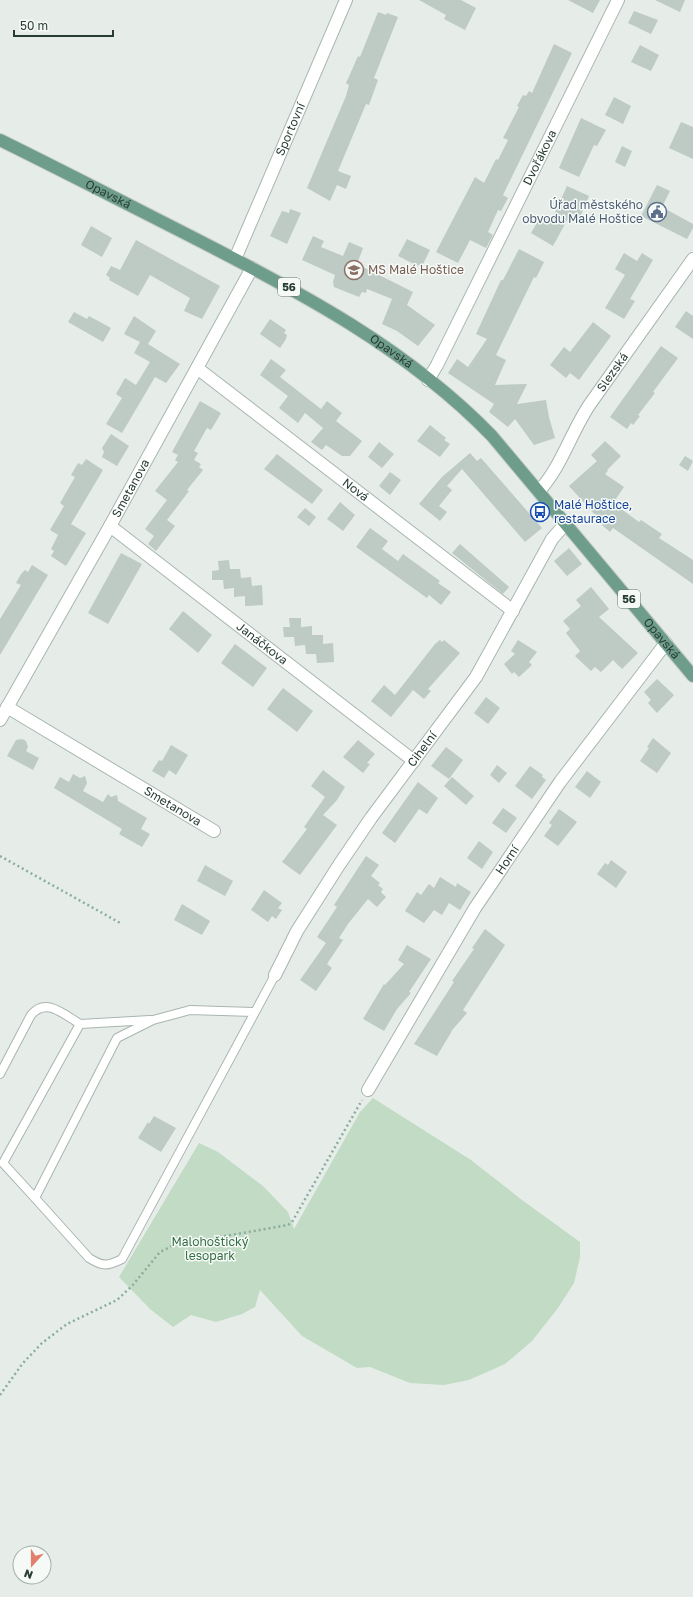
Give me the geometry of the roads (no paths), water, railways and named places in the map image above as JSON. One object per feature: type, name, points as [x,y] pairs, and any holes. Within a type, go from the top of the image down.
[{"type":"main road","name":"Opavská","points":[[0,140],[235,259],[326,309],[368,336],[428,380],[480,423],[693,674]]},
{"type":"street","name":"Sportovní","points":[[235,259],[346,0]]},
{"type":"street","name":"Dvořákova","points":[[428,380],[618,0]]},
{"type":"street","name":"Slezská","points":[[539,491],[554,471],[583,414],[693,259]]},
{"type":"street","name":"Smetanova","points":[[0,720],[110,526],[252,268]]},
{"type":"street","name":"Nová","points":[[197,368],[514,611]]},
{"type":"street","name":"Cihelní","points":[[275,975],[297,931],[371,818],[476,677],[514,611],[552,538],[566,523]]},
{"type":"street","name":"Janáčkova","points":[[110,526],[414,760]]},
{"type":"street","name":"Horní","points":[[368,1090],[475,908],[560,782],[666,643]]},
{"type":"street","name":"Smetanova","points":[[8,707],[214,831]]},
{"type":"lane","points":[[80,1024],[2,1162],[89,1258],[98,1264],[109,1265],[122,1260],[275,975]]},
{"type":"lane","points":[[0,1074],[31,1015],[36,1009],[43,1006],[51,1008],[80,1024],[153,1020]]},
{"type":"lane","points":[[35,1198],[117,1038],[153,1020],[190,1010],[254,1012]]},
{"type":"place","name":"Úřad městského obvodu Malé Hoštice","points":[[657,212]]},
{"type":"place","name":"MS Malé Hoštice","points":[[354,270]]},
{"type":"place","name":"Malé Hoštice, restaurace","points":[[540,512]]},
{"type":"park label","name":"Malohoštický lesopark","points":[[210,1249]]}]
